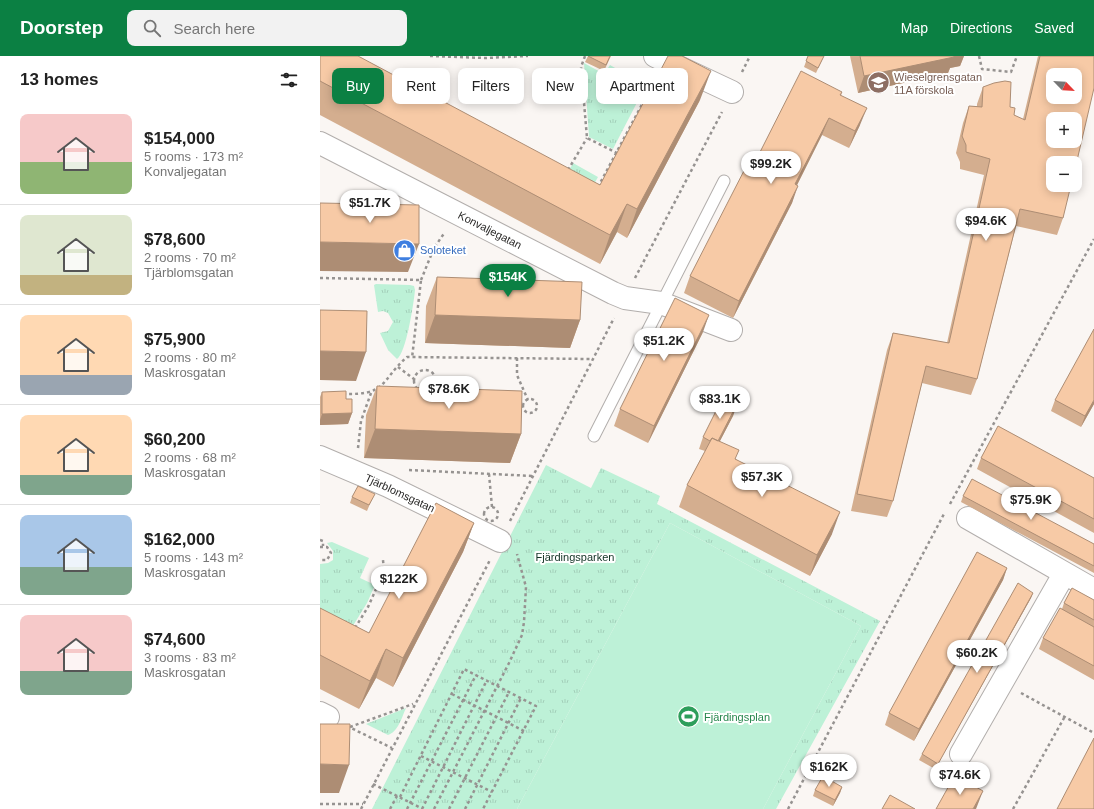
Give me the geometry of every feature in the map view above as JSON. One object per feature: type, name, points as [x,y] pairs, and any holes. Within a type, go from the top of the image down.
[{"type":"street","points":[[656,66],[732,92]]},
{"type":"street","name":"Konvaljegatan","points":[[320,143],[625,298],[662,303],[731,330]]},
{"type":"street","name":"Tjärblomsgatan","points":[[320,457],[381,483],[500,541]]},
{"type":"street","points":[[968,518],[1094,590]]},
{"type":"street","points":[[961,754],[1064,574]]},
{"type":"lane","points":[[594,436],[724,181]]},
{"type":"path","points":[[430,56],[485,58],[528,56]]},
{"type":"path","points":[[567,172],[587,138],[582,67],[585,56]]},
{"type":"path","points":[[361,809],[414,704],[500,541],[592,359],[750,56]]},
{"type":"path","points":[[979,56],[982,69],[1011,72],[1017,56]]},
{"type":"path","points":[[597,189],[616,153],[656,66]]},
{"type":"path","points":[[587,138],[616,153]]},
{"type":"path","points":[[412,358],[421,280],[434,248],[446,230]]},
{"type":"path","points":[[789,809],[948,507],[1094,239]]},
{"type":"path","points":[[320,278],[421,280]]},
{"type":"path","points":[[342,394],[371,393],[379,388],[407,357],[592,359]]},
{"type":"path","points":[[517,358],[517,375],[528,400]]},
{"type":"path","points":[[398,367],[414,379],[416,387],[422,392],[430,391],[435,382],[433,375],[426,371],[419,372],[414,379]]},
{"type":"path","points":[[355,472],[361,421],[371,393]]},
{"type":"path","points":[[528,400],[535,400],[538,405],[537,410],[533,413],[527,413],[524,409],[524,403],[528,400]]},
{"type":"path","points":[[381,483],[391,469],[533,476]]},
{"type":"path","points":[[489,474],[492,506]]},
{"type":"path","points":[[320,540],[323,541],[322,546],[328,548],[331,553],[327,560],[320,560]]},
{"type":"path","points":[[434,809],[498,686],[522,635],[526,605],[526,587],[518,556],[508,544],[500,541]]},
{"type":"path","points":[[353,630],[368,607],[384,571],[382,560]]},
{"type":"path","points":[[390,809],[421,756],[464,669],[536,706],[483,809]]},
{"type":"path","points":[[407,809],[476,675]]},
{"type":"path","points":[[373,784],[422,809],[487,680]]},
{"type":"path","points":[[1002,683],[1094,733]]},
{"type":"path","points":[[449,809],[509,692]]},
{"type":"path","points":[[452,694],[524,731]]},
{"type":"path","points":[[465,809],[522,698]]},
{"type":"path","points":[[349,727],[414,704]]},
{"type":"path","points":[[324,715],[392,748]]},
{"type":"path","points":[[1013,809],[1064,718]]},
{"type":"path","points":[[421,756],[492,792]]},
{"type":"path","points":[[320,804],[364,804]]},
{"type":"green space","points":[[584,63],[596,70],[596,104],[636,104],[613,149],[589,137],[587,104],[588,104],[588,68],[584,68]]},
{"type":"green space","points":[[610,65],[615,68],[608,68]]},
{"type":"green space","points":[[573,163],[598,177],[593,186],[563,183]]},
{"type":"green space","points":[[374,285],[414,286],[415,290],[409,327],[403,348],[397,359],[388,350],[380,333],[388,331],[393,322],[388,313],[383,311],[378,312]]},
{"type":"green space","name":"Fjärdingsparken","points":[[546,465],[591,488],[601,468],[660,496],[657,504],[880,621],[776,809],[763,809],[861,626],[670,523],[517,809],[372,809]]},
{"type":"green space","name":"Fjärdingsplan","points":[[670,523],[861,626],[763,809],[517,809]]},
{"type":"green space","points":[[332,542],[369,558],[360,578],[375,585],[367,603],[351,629],[320,631],[320,564],[328,563],[333,560],[333,551],[327,543]]},
{"type":"green space","points":[[406,708],[397,728],[388,735],[366,724]]},
{"type":"building","points":[[320,56],[358,56],[381,68],[332,68],[332,87],[320,81]]},
{"type":"building","points":[[588,56],[610,56],[606,65]]},
{"type":"building","points":[[668,56],[682,56],[711,71],[637,209],[627,204],[610,235],[363,104],[384,104],[384,70],[392,74],[392,104],[448,104],[600,185],[643,104],[688,104],[688,68],[662,68]]},
{"type":"building","points":[[808,56],[824,56],[818,68],[806,61]]},
{"type":"building","points":[[860,56],[954,56],[954,57],[864,76]]},
{"type":"building","points":[[1040,56],[1094,56],[1094,88],[1082,139],[1082,112],[1046,112],[1046,148],[1080,148],[1078,156],[1046,156],[1046,192],[1069,192],[1063,218],[1020,209],[977,379],[926,366],[893,501],[857,494],[893,333],[949,343],[990,159],[966,152],[966,145],[962,136],[969,106],[982,107],[983,87],[1005,81],[1011,82],[1010,107],[1015,108],[1014,115],[1025,120]]},
{"type":"building","points":[[801,71],[842,92],[840,95],[867,108],[855,131],[829,118],[795,184],[798,186],[739,301],[690,276],[749,161],[754,164]]},
{"type":"building","points":[[320,203],[419,205],[419,244],[320,242]]},
{"type":"building","points":[[437,277],[582,282],[580,320],[435,315]]},
{"type":"building","points":[[675,298],[709,315],[654,426],[620,409]]},
{"type":"building","points":[[320,310],[367,311],[366,352],[320,351]]},
{"type":"building","points":[[1094,329],[1094,400],[1085,416],[1055,400]]},
{"type":"building","points":[[377,386],[522,391],[521,434],[375,429]]},
{"type":"building","points":[[346,391],[346,399],[352,399],[352,413],[322,414],[322,392]]},
{"type":"building","points":[[723,397],[737,404],[718,441],[712,438],[710,441],[703,437]]},
{"type":"building","points":[[998,426],[1094,478],[1094,519],[981,458]]},
{"type":"building","points":[[712,438],[739,450],[735,459],[840,512],[817,555],[687,485]]},
{"type":"building","points":[[972,479],[1094,544],[1094,566],[963,496]]},
{"type":"building","points":[[358,486],[375,494],[369,505],[352,497]]},
{"type":"building","points":[[436,503],[474,523],[403,658],[386,649],[370,681],[320,655],[320,608],[369,633]]},
{"type":"building","points":[[977,552],[1007,568],[919,729],[889,713]]},
{"type":"building","points":[[1018,583],[1033,593],[938,764],[922,754]]},
{"type":"building","points":[[1072,588],[1094,600],[1094,620],[1064,603]]},
{"type":"building","points":[[1060,608],[1094,627],[1094,666],[1043,638]]},
{"type":"building","points":[[320,724],[350,724],[349,765],[320,764]]},
{"type":"building","points":[[1094,738],[1094,809],[1057,809]]},
{"type":"building","points":[[955,775],[983,791],[973,809],[936,809]]},
{"type":"building","points":[[823,776],[842,787],[835,800],[815,790]]},
{"type":"building","points":[[890,795],[915,809],[882,809]]},
{"type":"place","name":"Wieselgrensgatan 11A förskola","points":[[879,83]]},
{"type":"place","name":"Soloteket","points":[[405,250]]},
{"type":"place","name":"Fjärdingsplan","points":[[689,717]]}]
